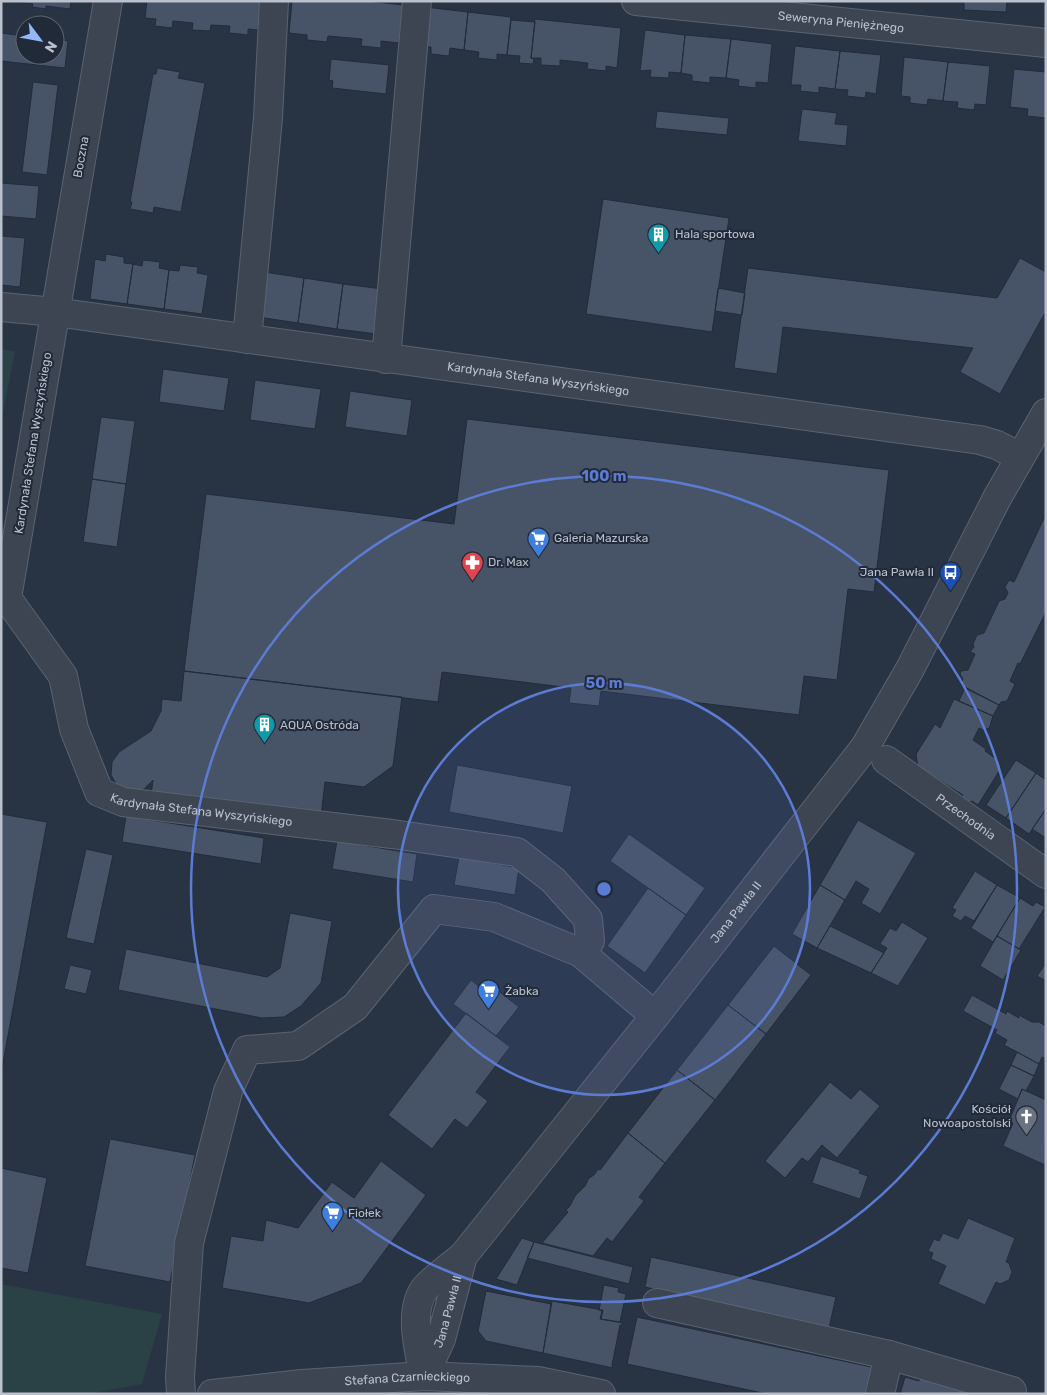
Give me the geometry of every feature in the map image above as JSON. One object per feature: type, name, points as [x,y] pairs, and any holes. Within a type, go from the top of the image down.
[{"type":"street","name":"Boczna","points":[[55,312],[108,1]]},
{"type":"street","points":[[247,339],[268,118],[274,1]]},
{"type":"street","points":[[386,359],[417,1]]},
{"type":"street","name":"Seweryna Pieniężnego","points":[[636,1],[1046,43]]},
{"type":"street","name":"Kardynała Stefana Wyszyńskiego","points":[[1,306],[980,440],[997,445],[1020,457]]},
{"type":"street","name":"Kardynała Stefana Wyszyńskiego","points":[[55,312],[7,598],[62,676],[74,729],[99,792],[123,802],[392,834],[518,852],[553,880],[588,919],[590,941],[581,953]]},
{"type":"street","name":"Jana Pawła II","points":[[424,1376],[441,1340],[463,1256],[655,1016],[865,747],[910,669],[997,498],[1046,413]]},
{"type":"street","name":"Przechodnia","points":[[886,760],[1046,874]]},
{"type":"street","points":[[181,1394],[180,1377],[189,1243],[228,1091],[247,1050],[298,1046],[355,1007],[434,909],[494,917],[581,953],[655,1016]]},
{"type":"street","points":[[656,1303],[889,1355],[1012,1390]]},
{"type":"street","points":[[880,1394],[889,1355]]},
{"type":"street","name":"Stefana Czarnieckiego","points":[[212,1394],[302,1389],[424,1376],[601,1394]]},
{"type":"green space","points":[[1,349],[15,351],[1,424]]},
{"type":"green space","points":[[1,1284],[162,1314],[142,1384],[88,1394],[1,1394]]},
{"type":"building","points":[[5,1],[71,1],[70,9],[46,6],[46,9],[32,7],[33,4]]},
{"type":"building","points":[[147,1],[261,1],[258,30],[248,29],[248,35],[229,33],[230,26],[211,25],[210,31],[192,30],[193,23],[173,21],[172,28],[155,26],[156,19],[145,18]]},
{"type":"building","points":[[292,1],[367,1],[403,5],[399,43],[381,41],[381,48],[361,46],[362,39],[328,36],[327,42],[307,40],[307,35],[289,33]]},
{"type":"building","points":[[964,1],[1007,1],[1006,12],[964,10]]},
{"type":"building","points":[[425,7],[468,12],[464,50],[450,48],[449,56],[431,54],[431,47],[422,46]]},
{"type":"building","points":[[468,12],[511,17],[507,55],[497,54],[497,60],[478,58],[479,52],[464,50]]},
{"type":"building","points":[[535,19],[621,28],[617,68],[606,66],[606,71],[587,69],[588,63],[560,60],[560,66],[541,65],[541,58],[531,58]]},
{"type":"building","points":[[511,20],[535,22],[531,58],[534,59],[533,64],[519,63],[520,56],[507,55]]},
{"type":"building","points":[[645,30],[685,35],[681,73],[669,72],[669,78],[650,77],[651,70],[640,71]]},
{"type":"building","points":[[1,33],[15,35],[15,63],[1,61]]},
{"type":"building","points":[[685,35],[731,39],[726,78],[710,77],[710,83],[692,81],[692,75],[681,73]]},
{"type":"building","points":[[731,39],[772,44],[768,83],[756,82],[756,88],[738,86],[739,80],[726,78]]},
{"type":"building","points":[[65,41],[68,41],[65,68],[38,65],[65,65]]},
{"type":"building","points":[[795,46],[840,51],[835,89],[819,87],[819,93],[800,91],[801,85],[791,85]]},
{"type":"building","points":[[840,51],[881,55],[876,94],[866,92],[865,98],[847,96],[848,90],[835,89]]},
{"type":"building","points":[[904,57],[948,62],[943,101],[928,99],[927,105],[910,103],[910,97],[901,96]]},
{"type":"building","points":[[331,59],[389,65],[386,94],[332,88],[333,81],[329,80]]},
{"type":"building","points":[[948,62],[990,66],[986,105],[975,104],[974,110],[957,108],[958,102],[943,101]]},
{"type":"building","points":[[157,68],[180,72],[178,78],[205,83],[181,212],[154,207],[153,213],[130,209],[153,74],[156,74]]},
{"type":"building","points":[[1014,69],[1046,72],[1046,118],[1027,116],[1028,109],[1010,107]]},
{"type":"building","points":[[33,82],[58,85],[47,175],[22,172]]},
{"type":"building","points":[[802,109],[837,113],[835,124],[848,125],[846,146],[798,141]]},
{"type":"building","points":[[657,111],[729,118],[727,135],[655,128]]},
{"type":"building","points":[[1,183],[39,186],[36,219],[1,216]]},
{"type":"building","name":"Hala sportowa","points":[[603,199],[729,218],[712,332],[586,314]]},
{"type":"building","points":[[1,236],[25,238],[20,287],[1,285]]},
{"type":"building","points":[[106,254],[124,257],[124,263],[133,264],[127,304],[90,299],[95,259],[105,261]]},
{"type":"building","points":[[1020,258],[1046,272],[1046,311],[1000,394],[960,372],[973,348],[783,327],[777,374],[734,368],[748,268],[997,298]]},
{"type":"building","points":[[143,260],[160,262],[159,268],[169,270],[164,309],[127,304],[133,264],[142,266]]},
{"type":"building","points":[[180,265],[198,267],[197,273],[208,275],[202,314],[164,309],[169,270],[179,271]]},
{"type":"building","points":[[264,272],[304,278],[298,323],[258,317]]},
{"type":"building","points":[[304,278],[343,284],[337,329],[298,323]]},
{"type":"building","points":[[343,284],[383,289],[377,334],[337,329]]},
{"type":"building","points":[[718,288],[745,293],[742,315],[715,311]]},
{"type":"building","points":[[163,369],[229,378],[224,411],[159,402]]},
{"type":"building","points":[[255,380],[321,389],[315,429],[250,420]]},
{"type":"building","points":[[350,391],[412,400],[407,436],[345,427]]},
{"type":"building","points":[[101,417],[135,421],[126,484],[92,479]]},
{"type":"building","name":"Galeria Mazurska","points":[[467,419],[889,470],[874,592],[848,589],[837,680],[804,676],[799,715],[601,691],[599,706],[569,703],[571,688],[442,672],[438,702],[184,671],[206,494],[454,524]]},
{"type":"building","points":[[92,479],[126,484],[117,547],[83,542]]},
{"type":"building","points":[[1046,514],[1046,612],[1010,681],[1015,684],[1007,701],[1001,702],[999,705],[961,685],[963,679],[960,674],[961,671],[968,670],[975,654],[970,652],[974,647],[973,644],[977,635],[984,633],[999,601],[1005,599],[1008,593],[1005,587],[1009,580],[1014,582]]},
{"type":"building","name":"AQUA Ostróda","points":[[184,671],[402,697],[393,766],[364,787],[325,782],[321,816],[151,795],[153,780],[144,789],[134,792],[121,788],[111,775],[112,762],[119,752],[151,731],[161,711],[162,699],[181,701]]},
{"type":"building","points":[[965,688],[999,705],[993,716],[959,701]]},
{"type":"building","points":[[954,699],[993,716],[989,729],[987,728],[986,731],[979,728],[973,740],[999,761],[1001,768],[978,805],[972,801],[963,802],[963,795],[918,767],[916,754],[935,724],[940,728]]},
{"type":"building","points":[[1016,760],[1036,773],[1006,818],[986,805]]},
{"type":"building","points":[[457,765],[572,786],[563,833],[449,812]]},
{"type":"building","points":[[1036,773],[1046,780],[1046,809],[1029,834],[1006,818]]},
{"type":"building","points":[[1046,809],[1046,838],[1032,829]]},
{"type":"building","points":[[1,814],[47,822],[1,1074]]},
{"type":"building","points":[[126,816],[264,838],[261,864],[122,842]]},
{"type":"building","points":[[858,820],[916,853],[880,914],[861,903],[869,889],[856,881],[845,900],[820,885]]},
{"type":"building","points":[[629,834],[705,888],[686,915],[610,861]]},
{"type":"building","points":[[337,841],[417,854],[413,882],[332,869]]},
{"type":"building","points":[[86,849],[113,855],[94,944],[66,938]]},
{"type":"building","points":[[459,857],[519,868],[515,895],[454,885]]},
{"type":"building","points":[[975,871],[997,885],[974,921],[965,916],[961,921],[952,916],[956,910],[952,908]]},
{"type":"building","points":[[820,885],[845,900],[817,948],[792,934]]},
{"type":"building","points":[[997,885],[1020,898],[993,942],[971,928]]},
{"type":"building","points":[[648,888],[686,915],[645,973],[607,946]]},
{"type":"building","points":[[1020,898],[1033,906],[1036,902],[1045,907],[1019,949],[997,936]]},
{"type":"building","points":[[290,913],[332,921],[321,983],[301,1006],[284,1017],[262,1018],[118,990],[126,949],[267,977],[280,968]]},
{"type":"building","points":[[902,922],[928,938],[898,986],[871,973],[887,948],[880,944],[890,928],[896,931]]},
{"type":"building","points":[[830,926],[884,953],[871,973],[817,948]]},
{"type":"building","points":[[997,936],[1021,950],[1003,980],[980,966]]},
{"type":"building","points":[[774,946],[811,975],[766,1034],[728,1005]]},
{"type":"building","points":[[1046,963],[1046,981],[1037,976]]},
{"type":"building","points":[[70,965],[92,970],[86,994],[64,989]]},
{"type":"building","name":"Żabka","points":[[471,980],[482,989],[487,982],[519,1007],[496,1036],[453,1004]]},
{"type":"building","points":[[972,995],[1006,1014],[1007,1011],[1019,1018],[1019,1015],[1032,1022],[1039,1022],[1046,1026],[1046,1059],[1042,1057],[1039,1064],[1004,1045],[1007,1040],[995,1033],[997,1030],[963,1011]]},
{"type":"building","points":[[728,1005],[766,1034],[715,1100],[677,1070]]},
{"type":"building","points":[[466,1013],[510,1047],[476,1092],[488,1101],[467,1128],[455,1119],[432,1149],[388,1115]]},
{"type":"building","points":[[1017,1052],[1039,1064],[1034,1076],[1011,1065]]},
{"type":"building","points":[[1011,1065],[1034,1076],[1026,1091],[1022,1089],[1018,1099],[999,1089]]},
{"type":"building","points":[[677,1070],[715,1100],[665,1163],[628,1133]]},
{"type":"building","points":[[830,1082],[851,1099],[860,1089],[880,1106],[837,1158],[822,1145],[808,1162],[802,1158],[785,1178],[765,1161]]},
{"type":"building","name":"Kościół Nowoapostolski","points":[[1022,1089],[1046,1100],[1045,1165],[1003,1146],[1013,1123],[1009,1121]]},
{"type":"building","points":[[628,1133],[665,1163],[639,1197],[644,1201],[612,1242],[607,1238],[593,1256],[542,1243],[568,1212],[566,1210],[589,1178],[598,1169],[600,1170]]},
{"type":"building","points":[[110,1139],[195,1155],[170,1282],[85,1266]]},
{"type":"building","points":[[821,1156],[860,1170],[859,1173],[868,1176],[860,1199],[812,1183]]},
{"type":"building","name":"Fiołek","points":[[381,1161],[426,1195],[361,1283],[309,1303],[222,1288],[231,1236],[263,1241],[266,1220],[298,1228],[332,1182],[354,1198]]},
{"type":"building","points":[[1,1168],[47,1178],[28,1273],[1,1268]]},
{"type":"building","points":[[968,1218],[1015,1238],[1006,1262],[1009,1263],[1012,1272],[1009,1280],[1000,1284],[996,1282],[985,1305],[938,1284],[946,1266],[931,1259],[933,1253],[928,1251],[934,1239],[939,1241],[943,1233],[958,1239]]},
{"type":"building","points":[[522,1238],[534,1242],[517,1285],[496,1279]]},
{"type":"building","points":[[534,1242],[633,1267],[629,1284],[527,1258]]},
{"type":"building","points":[[651,1257],[836,1297],[829,1328],[645,1287]]},
{"type":"building","points":[[604,1285],[619,1288],[618,1292],[626,1294],[620,1322],[601,1319],[603,1310],[599,1310]]},
{"type":"building","points":[[486,1291],[551,1304],[543,1353],[486,1341],[478,1331]]},
{"type":"building","points":[[552,1301],[597,1309],[602,1311],[600,1319],[623,1323],[620,1325],[613,1368],[543,1353]]},
{"type":"building","points":[[637,1317],[876,1368],[871,1394],[767,1394],[627,1364]]},
{"type":"building","points":[[920,1376],[977,1394],[902,1394],[901,1391],[905,1377],[919,1381]]},
{"type":"place","name":"Hala sportowa","points":[[659,253]]},
{"type":"place","name":"Galeria Mazurska","points":[[538,557]]},
{"type":"place","name":"Dr. Max","points":[[472,581]]},
{"type":"place","name":"Jana Pawła II","points":[[950,591]]},
{"type":"place","name":"AQUA Ostróda","points":[[264,744]]},
{"type":"place","name":"Żabka","points":[[489,1010]]},
{"type":"place","name":"Kościół Nowoapostolski","points":[[1027,1135]]},
{"type":"place","name":"Fiołek","points":[[332,1232]]}]
